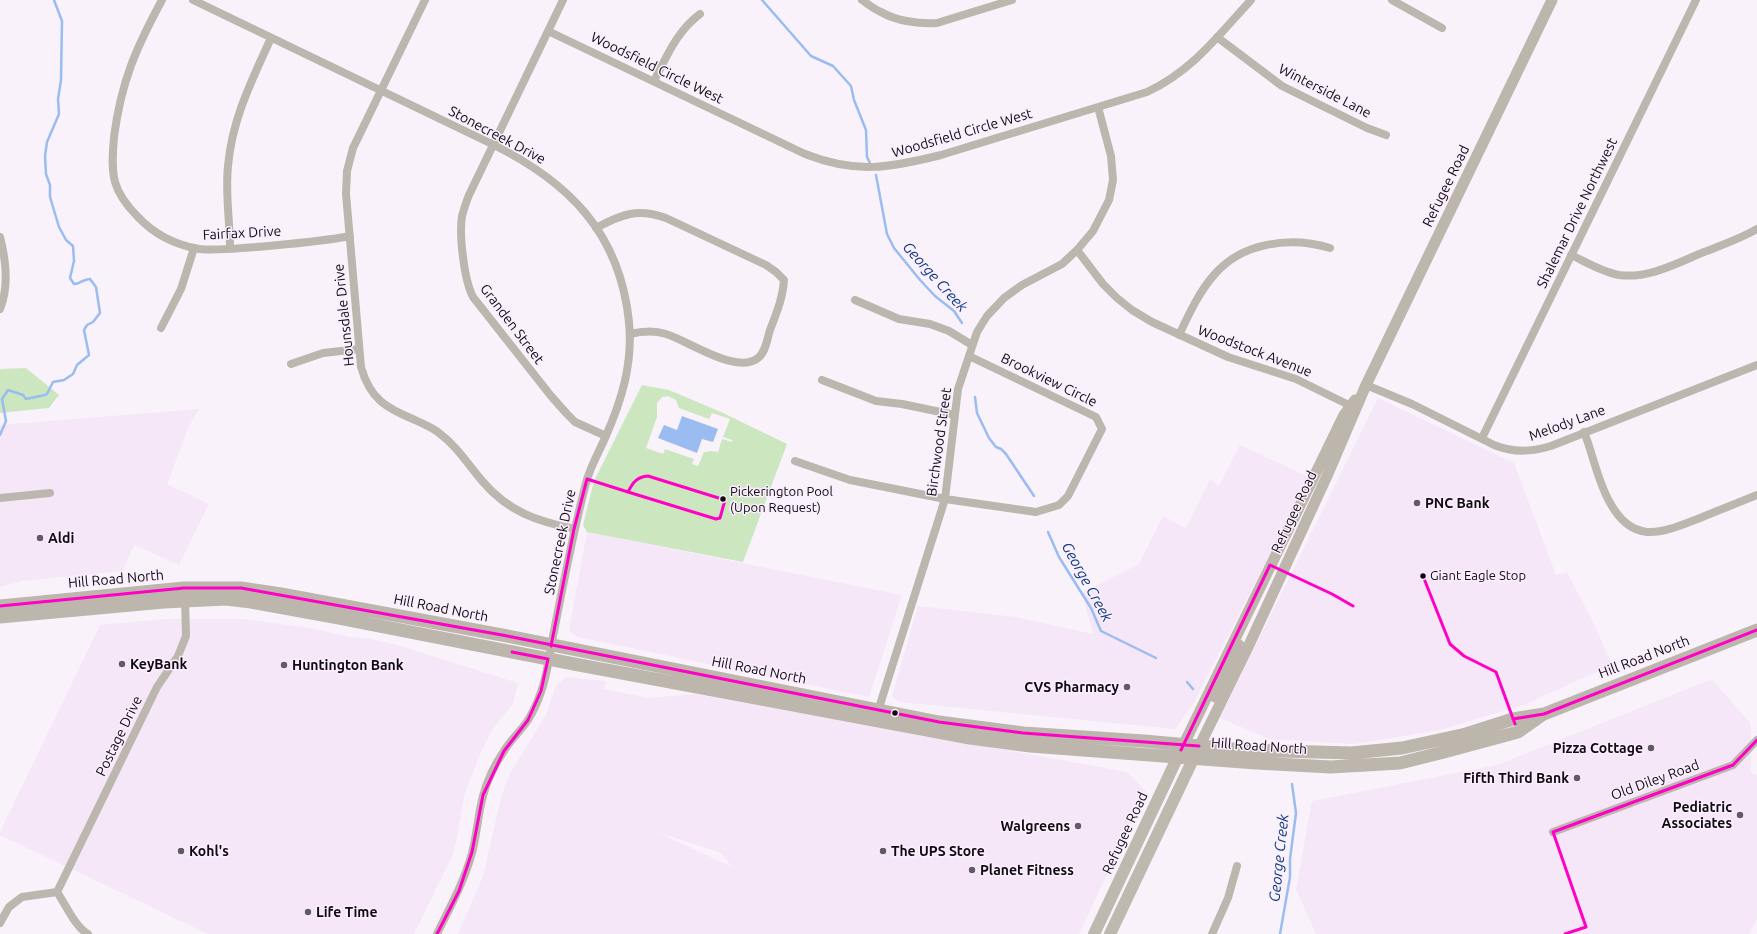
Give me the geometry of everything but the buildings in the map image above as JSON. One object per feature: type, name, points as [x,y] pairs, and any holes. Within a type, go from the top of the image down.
[{"type":"highway","name":"Hill Road North","points":[[0,617],[185,595],[214,587],[241,588],[551,646],[877,712],[931,721],[984,729],[1332,767],[1400,762],[1518,732],[1544,714]]},
{"type":"highway","name":"Hill Road North","points":[[0,606],[185,595],[251,602],[548,660],[970,738],[1030,746],[1188,751],[1244,750],[1352,753],[1402,748],[1466,734],[1513,719],[1544,714],[1757,630]]},
{"type":"main road","name":"Refugee Road","points":[[1094,934],[1188,751],[1250,644],[1327,476],[1353,407],[1366,385],[1552,0]]},
{"type":"main road","name":"Refugee Road","points":[[1110,934],[1133,886],[1131,874],[1140,849],[1258,606],[1255,597],[1344,415],[1353,407]]},
{"type":"street","name":"Fairfax Drive","points":[[162,0],[137,49],[122,91],[114,142],[113,171],[119,192],[132,212],[140,220],[167,239],[194,248],[230,249],[322,241],[350,236]]},
{"type":"street","name":"Stonecreek Drive","points":[[193,0],[492,144],[524,161],[562,188],[586,213],[596,228],[615,264],[622,286],[630,334],[630,355],[627,378],[621,401],[587,479],[574,528],[542,691],[528,720],[504,751],[486,790],[472,852],[466,871],[459,891],[437,934]]},
{"type":"street","name":"Hounsdale Drive","points":[[425,0],[353,148],[347,171],[346,181],[359,349],[365,378],[375,396],[385,406],[437,431],[454,447],[492,492],[520,512],[541,521],[574,528]]},
{"type":"street","name":"Granden Street","points":[[563,0],[492,144],[469,195],[462,218],[462,241],[468,287],[479,307],[563,410],[575,422],[606,436]]},
{"type":"street","points":[[862,0],[881,13],[926,24],[937,23],[974,13],[1002,1],[1012,0]]},
{"type":"street","name":"Woodsfield Circle West","points":[[548,31],[805,154],[827,161],[861,167],[884,167],[907,164],[1141,94],[1161,86],[1189,66],[1251,0]]},
{"type":"street","points":[[1392,0],[1442,28]]},
{"type":"street","name":"Shalemar Drive Northwest","points":[[1482,438],[1696,0]]},
{"type":"street","points":[[654,81],[678,35],[700,14]]},
{"type":"street","name":"Winterside Lane","points":[[1217,37],[1282,86],[1367,128],[1386,135]]},
{"type":"street","points":[[230,249],[227,190],[231,144],[244,99],[271,38]]},
{"type":"street","name":"Birchwood Street","points":[[877,712],[945,499],[958,389],[972,345],[982,324],[1004,298],[1022,285],[1062,264],[1077,250],[1100,220],[1109,200],[1112,189],[1113,169],[1098,107]]},
{"type":"street","points":[[596,228],[626,214],[656,214],[766,265],[784,280],[783,291],[765,347],[758,358],[749,362],[739,363],[727,360],[665,333],[642,331],[630,334]]},
{"type":"street","points":[[1571,255],[1609,273],[1620,275],[1642,275],[1662,269],[1737,240],[1757,229]]},
{"type":"street","points":[[0,237],[5,268],[4,292],[0,309]]},
{"type":"street","points":[[1179,335],[1195,302],[1214,275],[1228,262],[1259,247],[1290,242],[1310,243],[1330,248]]},
{"type":"street","points":[[161,328],[181,289],[194,248]]},
{"type":"street","name":"Woodstock Avenue","points":[[1077,250],[1103,284],[1132,310],[1152,322],[1228,357],[1296,379],[1353,407]]},
{"type":"street","points":[[855,300],[899,319],[930,324],[949,331],[972,345]]},
{"type":"street","points":[[291,364],[323,353],[359,349]]},
{"type":"street","name":"Brookview Circle","points":[[945,499],[1036,512],[1058,505],[1068,496],[1102,429],[1096,417],[969,356]]},
{"type":"street","name":"Melody Lane","points":[[1366,385],[1412,404],[1505,449],[1528,451],[1551,446],[1757,364]]},
{"type":"street","points":[[822,380],[876,401],[902,404],[955,415]]},
{"type":"street","points":[[1584,432],[1609,501],[1619,518],[1628,526],[1650,533],[1673,529],[1757,495]]},
{"type":"street","points":[[795,461],[850,480],[945,499]]},
{"type":"street","points":[[0,498],[50,493]]},
{"type":"street","name":"Postage Drive","points":[[57,892],[157,687],[178,656],[186,636],[185,595]]},
{"type":"street","name":"Old Diley Road","points":[[1552,832],[1733,765],[1757,740]]},
{"type":"street","points":[[1212,934],[1228,898],[1237,866]]},
{"type":"street","points":[[0,923],[9,907],[22,897],[57,892],[77,925],[88,934]]},
{"type":"shaded area","points":[[1378,398],[1514,463],[1556,575],[1567,572],[1596,628],[1612,665],[1526,704],[1440,730],[1354,744],[1269,739],[1220,718]]},
{"type":"shaded area","points":[[199,409],[189,426],[167,484],[209,504],[179,565],[134,545],[123,571],[22,581],[0,587],[0,425]]},
{"type":"shaded area","points":[[1240,445],[1309,477],[1194,702],[1175,729],[899,702],[892,696],[918,606],[1016,617],[1093,634],[1082,593],[1139,564],[1163,516],[1186,528],[1210,479],[1219,486]]},
{"type":"shaded area","points":[[587,532],[902,595],[869,697],[577,637],[569,630]]},
{"type":"shaded area","points":[[164,619],[243,619],[310,628],[397,645],[518,683],[513,704],[494,727],[481,752],[465,793],[454,852],[414,934],[208,934],[0,835],[0,832],[100,625]]},
{"type":"shaded area","points":[[566,677],[606,681],[604,689],[649,698],[695,694],[1127,772],[1146,791],[1079,934],[458,934],[483,876],[501,797],[510,773],[546,715],[556,686]],"holes":[[[657,832],[721,853],[732,867]]]},
{"type":"shaded area","points":[[1712,679],[1751,724],[1751,773],[1757,776],[1757,919],[1749,934],[1316,934],[1296,889],[1312,801],[1497,765]]},
{"type":"green space","points":[[26,368],[59,395],[49,408],[0,413],[0,369]]},
{"type":"green space","points":[[642,385],[669,390],[721,412],[787,444],[743,562],[587,532],[583,525],[594,481]],"holes":[[[668,396],[676,400],[679,408],[709,419],[712,413],[730,419],[723,437],[732,440],[732,442],[722,439],[718,452],[704,452],[698,466],[692,464],[694,459],[665,449],[663,454],[646,448],[657,417],[657,403],[662,397]]]},
{"type":"water","points":[[682,416],[718,429],[713,442],[702,439],[697,453],[658,438],[664,425],[677,430]]},
{"type":"waterway","points":[[0,435],[6,421],[2,399],[8,390],[23,395],[26,399],[45,395],[53,382],[64,380],[73,374],[77,365],[89,355],[84,330],[87,325],[93,322],[100,313],[96,287],[90,279],[74,284],[70,278],[74,261],[73,246],[66,240],[59,227],[50,197],[50,185],[46,174],[45,156],[47,142],[59,114],[58,99],[61,80],[62,21],[54,0]]},
{"type":"waterway","points":[[762,0],[811,56],[833,66],[851,86],[854,100],[866,130],[867,157],[870,163]]},
{"type":"waterway","name":"George Creek","points":[[876,175],[887,234],[894,248],[920,280],[935,296],[954,311],[962,323]]},
{"type":"waterway","name":"George Creek","points":[[975,397],[977,413],[989,438],[996,447],[1001,449],[1006,454],[1034,496]]},
{"type":"waterway","name":"George Creek","points":[[1048,532],[1059,557],[1091,608],[1101,631],[1156,658]]},
{"type":"waterway","name":"George Creek","points":[[1187,682],[1193,689]]},
{"type":"waterway","name":"George Creek","points":[[1280,934],[1290,877],[1290,859],[1296,813],[1292,784]]},
{"type":"transit line","points":[[648,476],[725,500],[720,518],[716,519],[628,492],[636,481],[648,476]]},
{"type":"transit line","points":[[551,646],[574,529],[587,479],[628,492]]},
{"type":"transit line","points":[[1181,750],[1270,565],[1332,594],[1353,606]]},
{"type":"transit line","points":[[1423,576],[1450,644],[1464,656],[1496,672],[1515,724]]},
{"type":"transit line","points":[[0,606],[184,588],[241,588],[502,635],[939,722],[1023,733],[1199,746]]},
{"type":"transit line","points":[[1513,719],[1544,714],[1757,630]]},
{"type":"transit line","points":[[437,934],[459,891],[472,852],[483,795],[504,751],[528,720],[541,691],[548,659],[512,652]]},
{"type":"transit line","points":[[1565,934],[1586,927],[1553,832],[1733,765],[1757,740]]},
{"type":"place","name":"Pickerington Pool (Upon Request)","points":[[723,499]]},
{"type":"place","name":"PNC Bank","points":[[1417,503]]},
{"type":"place","name":"Aldi","points":[[40,538]]},
{"type":"place","name":"Giant Eagle Stop","points":[[1423,576]]},
{"type":"place","name":"KeyBank","points":[[122,664]]},
{"type":"place","name":"Huntington Bank","points":[[284,665]]},
{"type":"place","name":"CVS Pharmacy","points":[[1127,687]]},
{"type":"place","name":"Pizza Cottage","points":[[1651,748]]},
{"type":"place","name":"Fifth Third Bank","points":[[1577,778]]},
{"type":"place","name":"Pediatric Associates","points":[[1740,815]]},
{"type":"place","name":"Walgreens","points":[[1078,826]]},
{"type":"place","name":"Kohl's","points":[[181,851]]},
{"type":"place","name":"The UPS Store","points":[[883,851]]},
{"type":"place","name":"Planet Fitness","points":[[972,870]]},
{"type":"place","name":"Life Time","points":[[308,912]]}]
